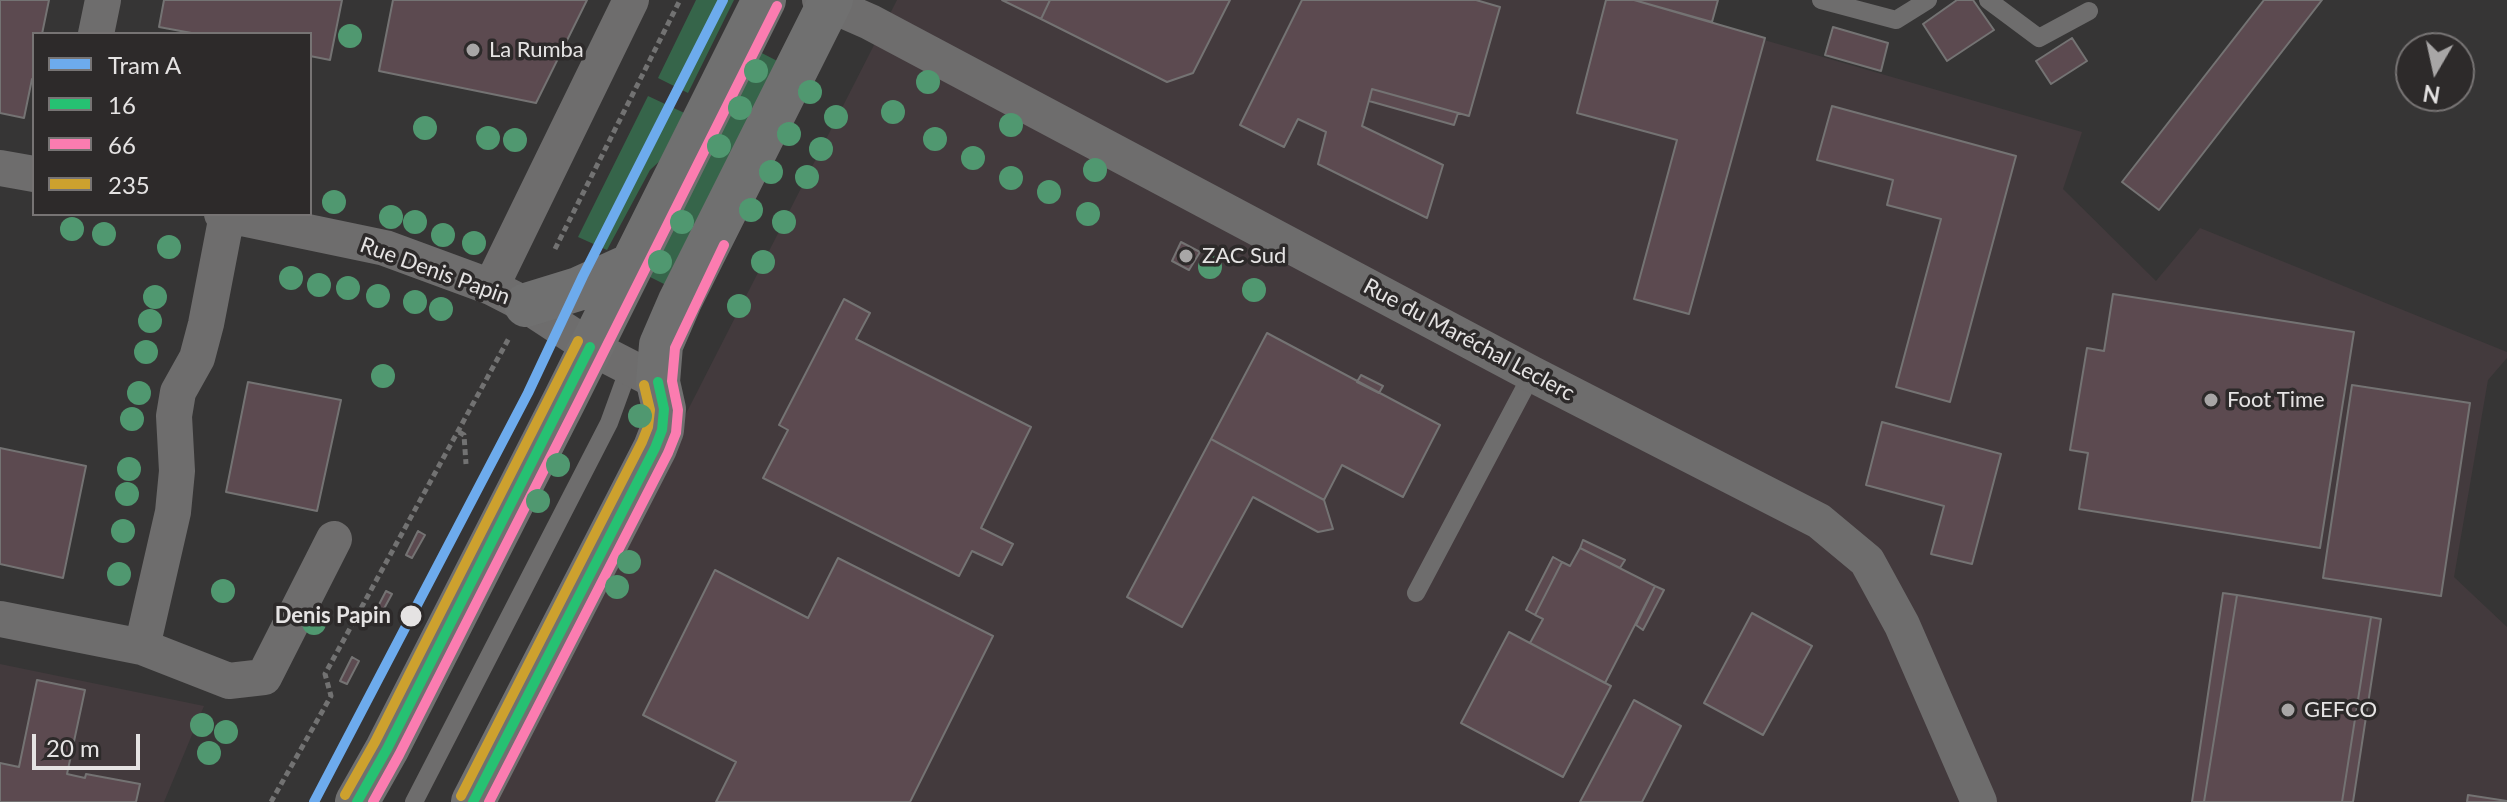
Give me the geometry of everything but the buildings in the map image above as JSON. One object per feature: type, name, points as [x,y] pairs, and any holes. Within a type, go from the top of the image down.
[{"type":"main road","points":[[365,799],[764,0]]},
{"type":"main road","points":[[473,802],[655,448],[662,430],[664,409],[644,375],[827,1]]},
{"type":"main road","points":[[510,307],[578,289],[631,265]]},
{"type":"street","points":[[96,32],[103,0]]},
{"type":"street","points":[[510,307],[631,0]]},
{"type":"street","name":"Rue du Maréchal Leclerc","points":[[827,1],[1532,374],[1819,521],[1867,561],[1902,625],[1979,802]]},
{"type":"street","points":[[0,168],[32,174]]},
{"type":"street","points":[[142,647],[173,512],[177,471],[174,416],[178,392],[197,358],[206,324],[224,216]]},
{"type":"street","name":"Rue Denis Papin","points":[[233,216],[385,248],[644,375]]},
{"type":"street","points":[[0,619],[142,647],[229,681],[264,677],[334,539]]},
{"type":"lane","points":[[1821,0],[1896,20],[1928,0]]},
{"type":"lane","points":[[1988,0],[2039,38],[2089,11]]},
{"type":"lane","points":[[1416,593],[1532,374]]},
{"type":"lane","points":[[414,802],[609,423],[644,375]]},
{"type":"path","points":[[555,249],[680,0]]},
{"type":"path","points":[[271,802],[331,696],[325,674],[459,432],[510,307]]},
{"type":"path","points":[[459,432],[464,435],[466,464]]},
{"type":"shaded area","points":[[897,0],[1626,0],[2082,132],[2063,189],[2156,281],[2200,228],[2507,352],[2507,358],[2488,380],[2454,577],[2507,627],[2507,802],[488,802]]},
{"type":"shaded area","points":[[0,664],[204,706],[164,802],[0,802]]},
{"type":"green space","points":[[696,0],[734,0],[688,93],[658,78]]},
{"type":"green space","points":[[754,49],[787,66],[676,290],[642,273]]},
{"type":"green space","points":[[648,96],[693,117],[677,145],[650,170],[607,250],[578,237]]},
{"type":"tram line","name":"A","points":[[314,802],[528,393],[583,276],[723,0]]},
{"type":"transit line","name":"66","points":[[373,802],[777,6]]},
{"type":"transit line","name":"66","points":[[489,802],[668,453],[676,433],[678,410],[672,381],[675,348],[724,245]]},
{"type":"transit line","name":"235","points":[[345,795],[375,742],[578,341]]},
{"type":"transit line","name":"16","points":[[357,802],[387,749],[590,347]]},
{"type":"transit line","name":"16","points":[[473,802],[655,448],[662,430],[664,409],[658,382]]},
{"type":"transit line","name":"235","points":[[461,796],[642,442],[650,410],[644,385]]},
{"type":"place","name":"La Rumba","points":[[473,50]]},
{"type":"place","name":"ZAC Sud","points":[[1186,256]]},
{"type":"place","name":"Foot Time","points":[[2211,400]]},
{"type":"place","name":"Denis Papin","points":[[411,616]]},
{"type":"place","name":"GEFCO","points":[[2288,710]]}]
